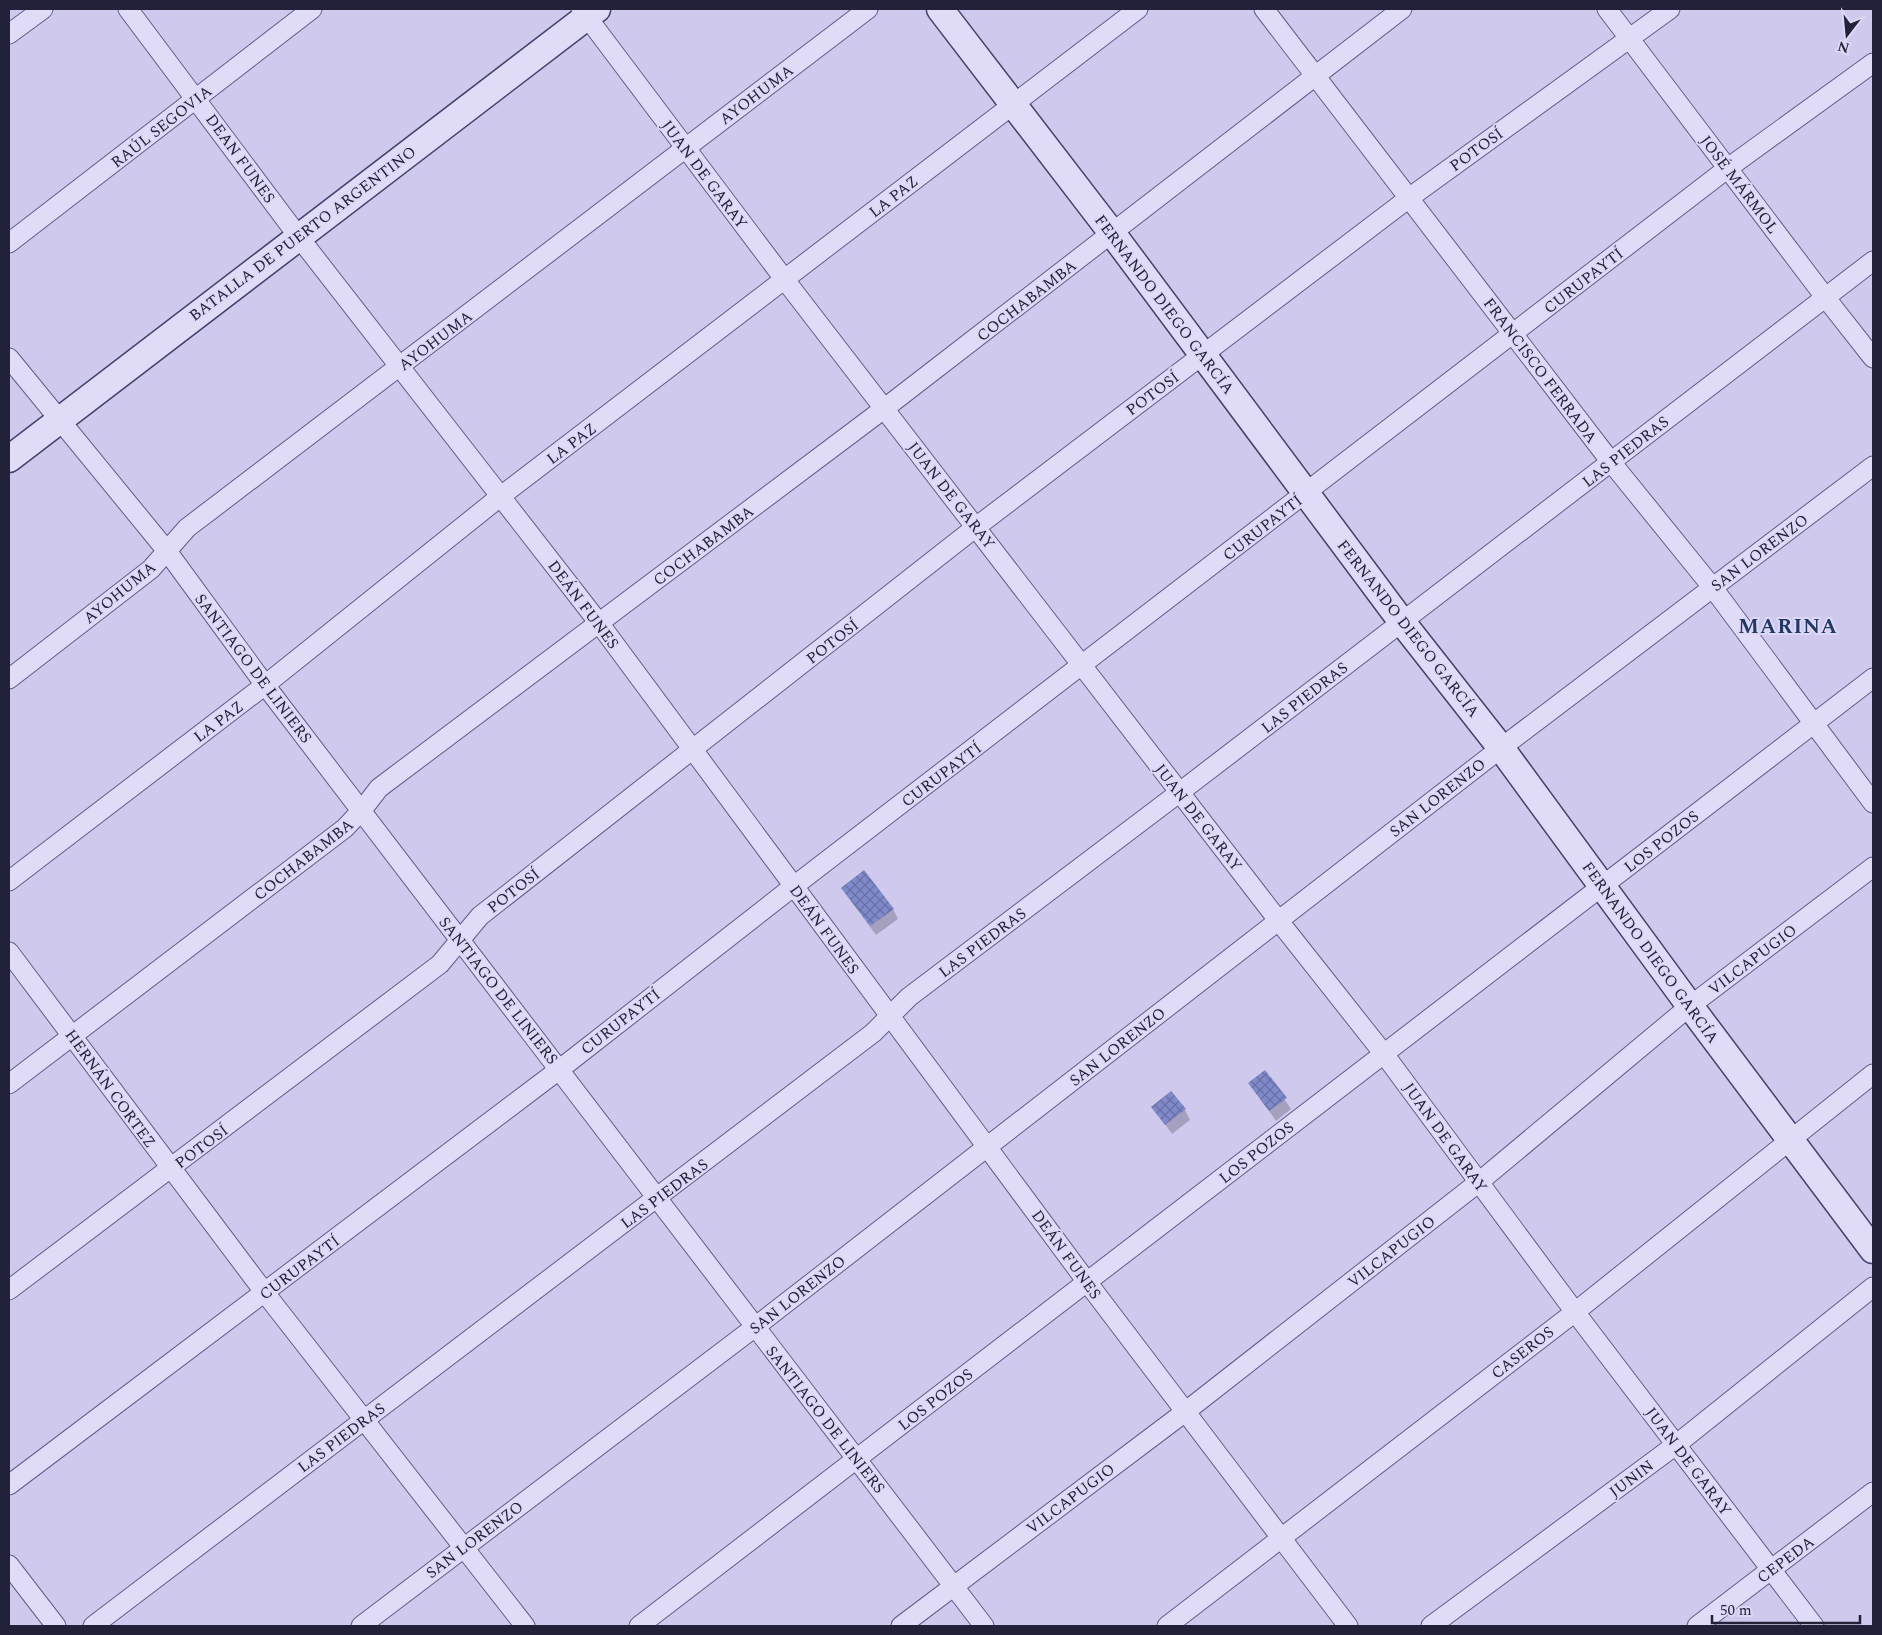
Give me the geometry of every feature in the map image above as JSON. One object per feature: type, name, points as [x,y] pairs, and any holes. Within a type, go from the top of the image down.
[{"type":"main road","name":"FERNANDO DIEGO GARCÍA","points":[[940,9],[1112,232],[1402,622],[1501,748],[1690,1006],[1873,1250]]},
{"type":"main road","name":"BATALLA DE PUERTO ARGENTINO","points":[[9,459],[588,11]]},
{"type":"street","points":[[9,34],[43,9]]},
{"type":"street","name":"DEAN FUNES","points":[[128,9],[197,98],[298,236]]},
{"type":"street","name":"RAÚL SEGOVIA","points":[[9,243],[312,9]]},
{"type":"street","name":"AYOHUMA","points":[[9,679],[151,569],[187,528],[868,9]]},
{"type":"street","name":"LA PAZ","points":[[9,881],[265,685],[501,496],[1138,9]]},
{"type":"street","name":"FRANCISCO FERRADA","points":[[1264,9],[1611,462],[1713,588],[1873,803]]},
{"type":"street","name":"COCHABAMBA","points":[[9,1084],[345,828],[362,810],[378,788],[885,408],[1402,9]]},
{"type":"street","name":"JOSÉ MÁRMOL","points":[[1607,9],[1873,358]]},
{"type":"street","name":"POTOSÍ","points":[[9,1290],[440,964],[480,916],[976,527],[1409,198],[1670,9]]},
{"type":"street","name":"JUAN DE GARAY","points":[[588,11],[685,148],[785,280],[1278,920],[1384,1054],[1575,1312],[1814,1626]]},
{"type":"street","name":"CURUPAYTÍ","points":[[9,1486],[560,1069],[794,886],[1728,168],[1873,63]]},
{"type":"street","name":"DEÁN FUNES","points":[[298,236],[599,623],[1087,1282],[1280,1539],[1348,1626]]},
{"type":"street","name":"LAS PIEDRAS","points":[[93,1626],[874,1034],[909,997],[1180,792],[1873,261]]},
{"type":"street","name":"SANTIAGO DE LINIERS","points":[[9,358],[58,421],[167,552],[265,685],[659,1198],[755,1327],[858,1458],[984,1626]]},
{"type":"street","name":"SAN LORENZO","points":[[361,1626],[755,1327],[1501,748],[1873,466]]},
{"type":"street","name":"LOS POZOS","points":[[639,1626],[1873,678]]},
{"type":"street","name":"VILCAPUGIO","points":[[900,1626],[1185,1412],[1479,1182],[1690,1006],[1873,867]]},
{"type":"street","name":"HERNÁN CORTEZ","points":[[9,952],[170,1169],[525,1626]]},
{"type":"street","name":"CASEROS","points":[[1167,1626],[1575,1312],[1873,1074]]},
{"type":"street","name":"JUNIN","points":[[1432,1626],[1677,1444],[1873,1287]]},
{"type":"street","name":"CEPEDA","points":[[1697,1626],[1873,1492]]},
{"type":"street","points":[[9,1565],[56,1626]]},
{"type":"building","points":[[864,870],[894,909],[870,926],[841,888]]},
{"type":"building","points":[[1265,1070],[1287,1098],[1269,1111],[1248,1083]]},
{"type":"building","points":[[1171,1091],[1186,1109],[1165,1125],[1151,1107]]},
{"type":"district","name":"MARINA","points":[[1788,626]]}]
